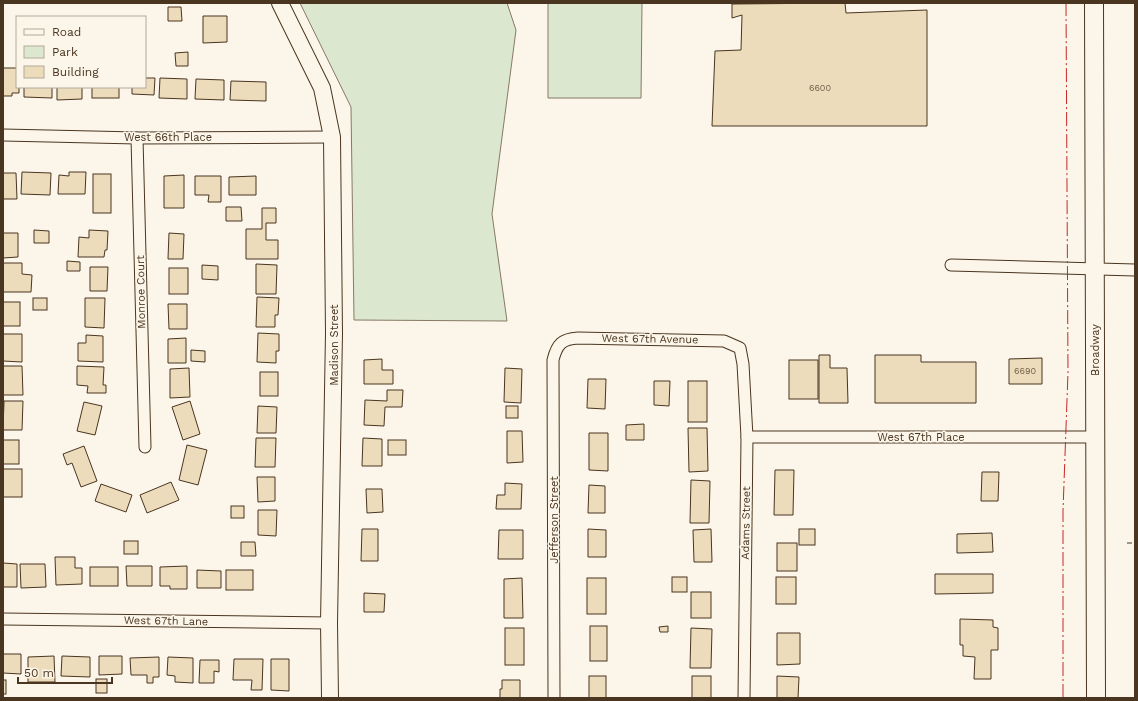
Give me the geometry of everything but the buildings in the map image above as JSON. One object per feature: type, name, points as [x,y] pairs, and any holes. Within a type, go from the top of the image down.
[{"type":"main road","name":"Broadway","points":[[1094,3],[1096,698]]},
{"type":"street","name":"Madison Street","points":[[280,3],[322,88],[332,137],[334,332],[329,623],[330,698]]},
{"type":"street","name":"West 66th Place","points":[[3,135],[137,138],[332,137]]},
{"type":"street","name":"Monroe Court","points":[[137,138],[145,447]]},
{"type":"street","points":[[951,265],[1135,270]]},
{"type":"street","name":"West 67th Avenue","points":[[560,343],[569,338],[724,341],[740,348]]},
{"type":"street","name":"Jefferson Street","points":[[554,698],[553,360],[560,343]]},
{"type":"street","name":"Adams Street","points":[[740,348],[743,364],[746,437],[744,698]]},
{"type":"street","name":"West 67th Place","points":[[746,437],[1096,437]]},
{"type":"street","name":"West 67th Lane","points":[[3,619],[329,623]]},
{"type":"green space","points":[[300,3],[507,3],[516,30],[492,214],[507,321],[354,320],[351,107]]},
{"type":"green space","points":[[548,3],[642,3],[641,98],[548,98]]},
{"type":"fence","points":[[1127,543],[1135,543]]},
{"type":"power","points":[[1063,698],[1063,511],[1068,372],[1066,3]]}]
